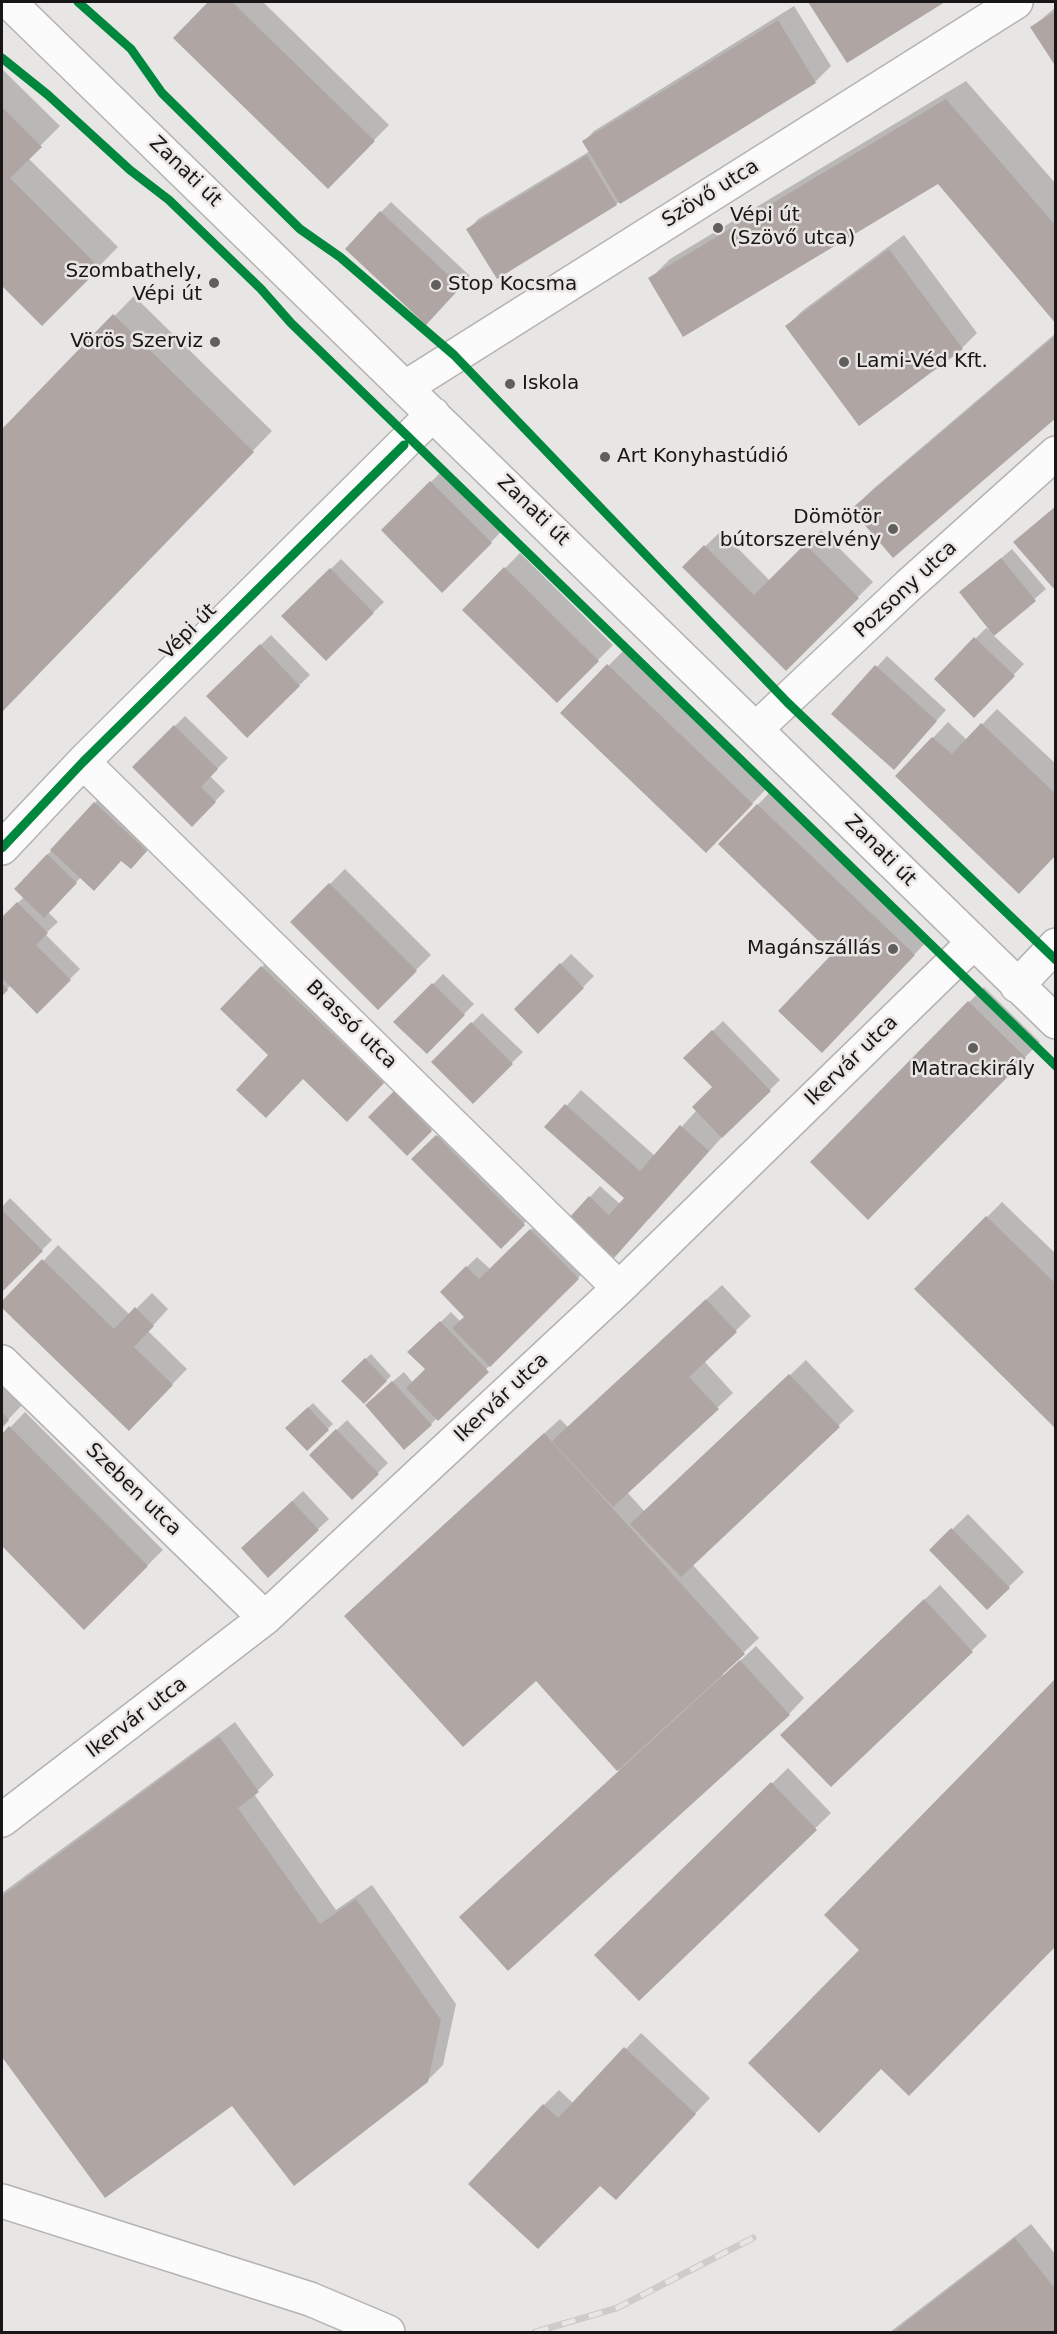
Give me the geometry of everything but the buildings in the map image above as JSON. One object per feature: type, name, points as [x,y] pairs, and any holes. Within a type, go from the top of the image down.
[{"type":"street","name":"Szövő utca","points":[[406,387],[1016,2]]},
{"type":"street","name":"Zanati út","points":[[19,9],[1056,1022]]},
{"type":"street","name":"Vépi út","points":[[2,848],[83,762],[433,414]]},
{"type":"street","name":"Pozsony utca","points":[[757,728],[909,585],[1056,453]]},
{"type":"street","name":"Brassó utca","points":[[83,762],[619,1288]]},
{"type":"street","name":"Ikervár utca","points":[[2,1820],[266,1618],[619,1288],[973,943]]},
{"type":"street","points":[[1017,986],[1056,945]]},
{"type":"street","name":"Szeben utca","points":[[2,1362],[266,1618]]},
{"type":"street","points":[[2,2201],[310,2299],[388,2332]]},
{"type":"railway","points":[[535,2332],[617,2308],[753,2238]]},
{"type":"cycle path","points":[[78,2],[131,49],[162,93],[300,229],[340,257],[454,355],[787,702],[1056,960]]},
{"type":"cycle path","points":[[2,58],[48,95],[130,170],[169,200],[261,289],[291,323],[1056,1066]]},
{"type":"cycle path","points":[[2,848],[83,762],[404,445]]},
{"type":"place","name":"Vépi út (Szövő utca)","points":[[718,228]]},
{"type":"place","name":"Szombathely, Vépi út","points":[[214,283]]},
{"type":"place","name":"Stop Kocsma","points":[[436,285]]},
{"type":"place","name":"Vörös Szerviz","points":[[215,342]]},
{"type":"place","name":"Lami-Véd Kft.","points":[[844,362]]},
{"type":"place","name":"Iskola","points":[[510,384]]},
{"type":"place","name":"Art Konyhastúdió","points":[[605,457]]},
{"type":"place","name":"Dömötör bútorszerelvény","points":[[893,529]]},
{"type":"place","name":"Magánszállás","points":[[893,949]]},
{"type":"place","name":"Matrackirály","points":[[973,1048]]}]
